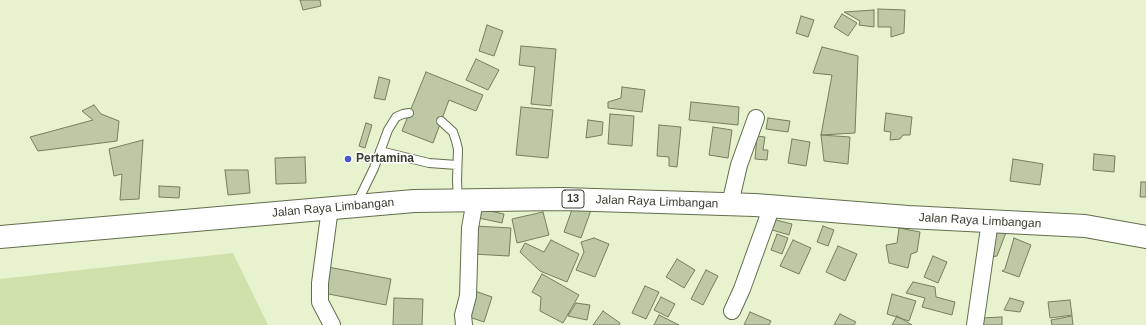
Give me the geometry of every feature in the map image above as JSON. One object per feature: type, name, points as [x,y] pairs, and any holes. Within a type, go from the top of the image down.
[{"type":"highway","name":"Jalan Raya Limbangan","points":[[0,237],[414,201],[563,199],[772,206],[908,217],[1085,226],[1146,237]]},
{"type":"street","points":[[730,204],[739,164],[756,118]]},
{"type":"street","points":[[464,325],[463,315],[468,296],[470,228],[466,200]]},
{"type":"street","points":[[732,311],[742,289],[772,206]]},
{"type":"street","points":[[330,208],[320,283],[320,302],[332,325]]},
{"type":"street","points":[[975,325],[990,221]]},
{"type":"lane","points":[[356,206],[388,130],[396,117],[403,114],[410,114]]},
{"type":"lane","points":[[441,121],[453,132],[456,141],[458,149],[457,164],[466,200]]},
{"type":"lane","points":[[380,151],[430,163],[457,164]]},
{"type":"green space","points":[[233,253],[268,325],[0,325],[0,279]]},
{"type":"building","points":[[300,0],[320,0],[321,6],[303,10]]},
{"type":"building","points":[[878,9],[905,10],[904,33],[891,37],[891,27],[878,27]]},
{"type":"building","points":[[874,10],[874,27],[859,25],[860,21],[844,12]]},
{"type":"building","points":[[842,14],[857,23],[848,36],[834,27]]},
{"type":"building","points":[[801,16],[814,20],[808,37],[796,33]]},
{"type":"building","points":[[487,25],[503,31],[494,56],[479,51]]},
{"type":"building","points":[[521,46],[556,49],[551,106],[531,104],[535,67],[519,65]]},
{"type":"building","points":[[822,47],[858,56],[855,133],[821,135],[832,75],[813,73]]},
{"type":"building","points":[[476,59],[499,70],[488,90],[466,80]]},
{"type":"building","points":[[426,72],[483,95],[476,111],[449,100],[433,143],[402,131]]},
{"type":"building","points":[[379,77],[390,80],[385,100],[374,98]]},
{"type":"building","points":[[622,87],[645,90],[642,112],[608,108],[608,102],[621,98]]},
{"type":"building","points":[[691,102],[739,107],[738,125],[689,120]]},
{"type":"building","points":[[94,105],[101,114],[119,121],[117,141],[38,151],[30,137],[93,120],[82,111]]},
{"type":"building","points":[[521,107],[553,110],[548,158],[516,155]]},
{"type":"building","points":[[886,113],[912,117],[910,135],[903,135],[900,139],[890,140],[891,132],[884,131]]},
{"type":"building","points":[[610,114],[634,116],[632,146],[608,144]]},
{"type":"building","points":[[768,118],[790,121],[788,132],[766,129]]},
{"type":"building","points":[[588,120],[603,122],[602,135],[586,138]]},
{"type":"building","points":[[366,123],[372,125],[365,148],[359,146]]},
{"type":"building","points":[[659,125],[681,127],[677,167],[669,166],[669,157],[657,156]]},
{"type":"building","points":[[713,127],[732,130],[728,158],[709,155]]},
{"type":"building","points":[[821,135],[850,137],[848,164],[824,161]]},
{"type":"building","points":[[757,136],[765,137],[763,150],[768,150],[767,160],[755,159]]},
{"type":"building","points":[[792,139],[810,142],[806,166],[788,163]]},
{"type":"building","points":[[143,140],[139,199],[120,200],[122,174],[114,176],[109,149]]},
{"type":"building","points":[[1094,154],[1115,156],[1114,172],[1093,170]]},
{"type":"building","points":[[305,157],[306,183],[276,184],[275,158]]},
{"type":"building","points":[[1013,159],[1043,164],[1040,185],[1010,181]]},
{"type":"building","points":[[225,170],[248,170],[250,193],[228,195]]},
{"type":"building","points":[[1141,182],[1146,182],[1146,197],[1140,197]]},
{"type":"building","points":[[159,186],[180,187],[179,198],[159,197]]},
{"type":"building","points":[[574,204],[591,210],[581,238],[564,232]]},
{"type":"building","points":[[476,208],[504,214],[502,223],[474,217]]},
{"type":"building","points":[[543,212],[549,235],[517,243],[512,219]]},
{"type":"building","points":[[772,219],[792,224],[789,235],[769,229]]},
{"type":"building","points":[[997,225],[1007,230],[997,256],[985,258]]},
{"type":"building","points":[[474,226],[511,228],[509,256],[472,254]]},
{"type":"building","points":[[823,226],[834,230],[828,246],[817,242]]},
{"type":"building","points":[[899,228],[920,232],[917,252],[911,254],[908,268],[889,263],[886,245],[897,243]]},
{"type":"building","points":[[777,234],[788,238],[782,254],[771,250]]},
{"type":"building","points":[[594,238],[609,244],[595,277],[576,270],[584,252],[581,242]]},
{"type":"building","points":[[1014,238],[1031,245],[1019,277],[1002,271],[1005,269]]},
{"type":"building","points":[[551,240],[579,254],[567,282],[540,271],[520,252],[525,243],[544,252]]},
{"type":"building","points":[[793,240],[811,248],[799,274],[780,266]]},
{"type":"building","points":[[838,246],[857,254],[845,281],[826,272]]},
{"type":"building","points":[[933,256],[947,262],[938,283],[924,277]]},
{"type":"building","points":[[677,259],[695,270],[684,288],[666,277]]},
{"type":"building","points":[[328,267],[391,279],[386,305],[323,293]]},
{"type":"building","points":[[706,270],[718,276],[703,305],[691,299]]},
{"type":"building","points":[[542,274],[579,295],[563,323],[540,311],[541,297],[532,292]]},
{"type":"building","points":[[913,282],[935,287],[936,297],[955,302],[952,315],[922,307],[925,298],[906,293]]},
{"type":"building","points":[[645,286],[659,292],[646,319],[632,313]]},
{"type":"building","points":[[475,291],[492,297],[484,322],[466,316]]},
{"type":"building","points":[[892,294],[916,301],[909,321],[887,314]]},
{"type":"building","points":[[661,297],[675,304],[668,317],[654,310]]},
{"type":"building","points":[[394,298],[423,299],[422,325],[393,325]]},
{"type":"building","points":[[1010,298],[1024,302],[1020,312],[1004,310]]},
{"type":"building","points":[[1070,300],[1072,315],[1050,318],[1048,302]]},
{"type":"building","points":[[576,303],[590,305],[587,320],[568,316]]},
{"type":"building","points":[[603,311],[620,323],[619,325],[593,325]]},
{"type":"building","points":[[750,312],[771,321],[769,325],[744,325]]},
{"type":"building","points":[[840,314],[856,322],[854,325],[834,325]]},
{"type":"building","points":[[659,315],[679,325],[654,325]]},
{"type":"building","points":[[897,316],[912,325],[892,325]]},
{"type":"building","points":[[1072,316],[1073,325],[1052,325],[1051,320]]},
{"type":"building","points":[[1002,317],[1002,325],[981,325],[981,318]]},
{"type":"place","name":"Pertamina","points":[[348,159]]}]
